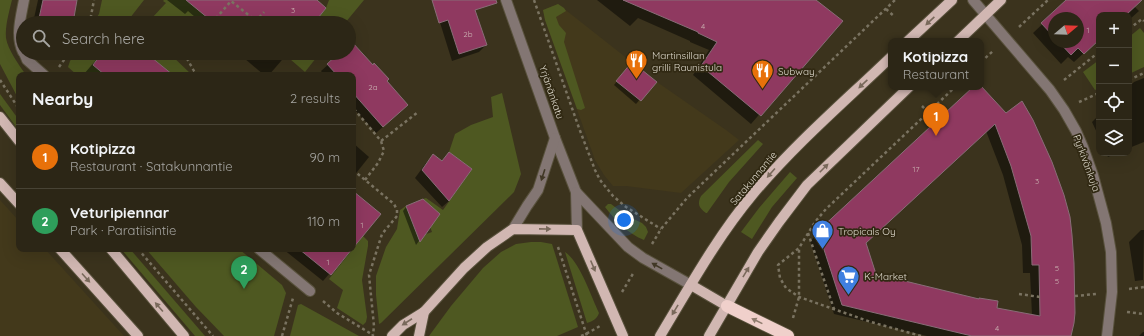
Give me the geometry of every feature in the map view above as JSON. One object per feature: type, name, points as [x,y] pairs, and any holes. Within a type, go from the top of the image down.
[{"type":"highway","points":[[727,306],[788,336]]},
{"type":"main road","points":[[911,38],[952,0]]},
{"type":"main road","points":[[961,38],[1001,0]]},
{"type":"main road","name":"Satakunnantie","points":[[660,336],[732,222],[752,195],[808,135],[888,60]]},
{"type":"main road","points":[[709,336],[758,252],[807,185],[906,90]]},
{"type":"main road","points":[[0,117],[16,137]]},
{"type":"main road","points":[[0,183],[16,201]]},
{"type":"main road","points":[[392,336],[403,325],[424,312],[464,268],[487,247],[513,229],[577,230]]},
{"type":"main road","name":"Yrjänänkatu","points":[[577,230],[623,336]]},
{"type":"main road","points":[[63,252],[138,336]]},
{"type":"main road","points":[[114,252],[184,336]]},
{"type":"main road","points":[[691,285],[727,306]]},
{"type":"main road","points":[[419,336],[424,312]]},
{"type":"street","points":[[21,16],[24,0]]},
{"type":"street","name":"Yrjänänkatu","points":[[506,0],[555,138],[576,192],[577,230]]},
{"type":"street","name":"Pyrkivänkuja","points":[[973,0],[1050,90],[1064,110],[1083,147],[1093,175],[1106,223],[1111,252],[1111,304],[1108,336]]},
{"type":"street","points":[[27,60],[41,72]]},
{"type":"street","points":[[513,229],[538,190],[555,138]]},
{"type":"street","name":"Yrjänänkatu","points":[[576,192],[628,247],[643,258],[691,285]]},
{"type":"street","points":[[263,252],[310,291]]},
{"type":"path","points":[[90,16],[94,0]]},
{"type":"path","points":[[217,16],[230,0],[250,16]]},
{"type":"path","points":[[534,0],[595,170],[600,180],[613,196],[626,207],[661,229],[687,198],[894,0]]},
{"type":"path","points":[[886,9],[895,17]]},
{"type":"path","points":[[260,16],[264,12]]},
{"type":"path","points":[[1132,27],[1142,19],[1144,21]]},
{"type":"path","points":[[1050,90],[1096,54]]},
{"type":"path","points":[[57,70],[64,60]]},
{"type":"path","points":[[188,60],[195,72]]},
{"type":"path","points":[[1132,78],[1144,72]]},
{"type":"path","points":[[0,80],[16,104]]},
{"type":"path","points":[[921,336],[871,322],[799,297],[786,288],[780,278],[778,265],[799,248],[808,232],[826,209],[952,90]]},
{"type":"path","points":[[1064,110],[1096,94]]},
{"type":"path","points":[[922,106],[928,112]]},
{"type":"path","points":[[356,111],[381,141],[384,151],[378,163],[365,180]]},
{"type":"path","points":[[381,141],[418,112]]},
{"type":"path","points":[[310,291],[337,313],[373,336],[374,326],[369,275],[382,234],[397,216],[397,210],[394,204],[356,172]]},
{"type":"path","points":[[808,232],[834,309]]},
{"type":"path","points":[[557,246],[587,335]]},
{"type":"path","points":[[799,248],[799,297]]},
{"type":"path","points":[[141,252],[213,336]]},
{"type":"path","points":[[620,294],[635,271]]},
{"type":"path","points":[[282,336],[297,280]]},
{"type":"path","points":[[1019,294],[1040,297]]},
{"type":"path","points":[[581,336],[587,335],[603,324]]},
{"type":"shaded area","points":[[558,4],[657,82],[739,140],[681,193],[626,186],[613,186],[595,160],[545,20],[543,10]]},
{"type":"shaded area","points":[[0,200],[16,218],[16,252],[48,252],[124,336],[0,336]]},
{"type":"green space","points":[[0,0],[12,0],[6,38],[11,52],[24,72],[16,72],[16,94],[0,64]]},
{"type":"green space","points":[[102,0],[144,0],[131,16],[98,16]]},
{"type":"green space","points":[[186,0],[194,6],[223,4],[212,16],[154,16],[166,3],[163,1]]},
{"type":"green space","points":[[329,0],[364,0],[351,16],[320,16],[326,8]]},
{"type":"green space","points":[[558,4],[566,11],[556,17],[559,25],[566,33],[564,42],[585,108],[581,110],[577,109],[545,20],[543,10]]},
{"type":"green space","points":[[1140,28],[1144,33],[1144,67],[1132,73],[1132,48],[1132,35]]},
{"type":"green space","points":[[97,60],[93,65],[101,72],[74,72],[68,67],[70,61]]},
{"type":"green space","points":[[154,60],[176,60],[189,72],[169,72]]},
{"type":"green space","points":[[291,60],[314,60],[305,72]]},
{"type":"green space","points":[[1096,62],[1096,90],[1095,90],[1083,72]]},
{"type":"green space","points":[[502,93],[521,174],[514,192],[379,324],[376,276],[386,247],[397,229],[400,210],[406,206],[418,237],[432,232],[420,200],[426,198],[443,210],[472,169],[449,152],[455,134],[471,125],[493,117],[491,97]]},
{"type":"green space","points":[[0,94],[16,116],[16,127],[0,105]]},
{"type":"green space","points":[[758,140],[763,144],[729,182],[706,213],[699,206],[701,196]]},
{"type":"green space","points":[[790,172],[797,178],[772,207],[752,239],[741,232],[759,208]]},
{"type":"green space","points":[[608,204],[611,204],[627,216],[642,223],[646,227],[648,232],[644,240],[632,234],[618,222],[605,207]]},
{"type":"green space","points":[[363,236],[368,241],[362,280],[367,317],[366,322],[363,325],[337,308],[343,290],[329,279],[350,252],[356,252],[356,245]]},
{"type":"green space","points":[[531,242],[552,244],[578,327],[557,336],[429,336],[451,306],[483,268],[501,252],[516,244]]},
{"type":"green space","points":[[124,252],[133,252],[205,336],[195,336]]},
{"type":"green space","points":[[149,252],[243,252],[282,285],[286,293],[274,336],[224,336],[196,307]]},
{"type":"green space","points":[[565,252],[576,263],[599,313],[594,320],[587,323]]},
{"type":"green space","points":[[301,304],[359,336],[290,336],[298,305]]},
{"type":"building","points":[[43,0],[77,0],[74,16],[40,16]]},
{"type":"building","points":[[186,0],[317,0],[326,8],[320,16],[205,16]]},
{"type":"building","points":[[432,0],[496,0],[497,3],[475,10],[487,45],[459,54],[448,20],[439,23]]},
{"type":"building","points":[[623,0],[816,0],[843,21],[761,116],[701,66],[717,42],[698,32]]},
{"type":"building","points":[[1066,0],[1142,0],[1129,12],[1096,12],[1096,43],[1084,54],[1078,48],[1084,48],[1084,12],[1053,12]]},
{"type":"building","points":[[1048,17],[1048,31],[1041,23]]},
{"type":"building","points":[[356,46],[373,65],[374,63],[389,79],[387,81],[408,105],[383,127],[356,96],[356,72],[334,72],[327,64],[331,60],[356,60]]},
{"type":"building","points":[[1065,48],[1078,48],[1071,55]]},
{"type":"building","points":[[97,60],[155,60],[169,72],[101,72],[93,65]]},
{"type":"building","name":"Martinsillan grilli Raunistula","points":[[632,62],[657,82],[641,101],[616,81]]},
{"type":"building","points":[[984,89],[1006,113],[1022,101],[1033,120],[1052,162],[1070,217],[1074,263],[1075,313],[1071,336],[972,336],[842,305],[818,231],[970,90]],"holes":[[[995,124],[1011,166],[1031,236],[1032,265],[1039,265],[1040,316],[997,308],[998,301],[979,299],[876,274],[866,243]]]},
{"type":"building","points":[[449,152],[472,169],[449,201],[422,170],[433,154],[442,161]]},
{"type":"building","points":[[356,193],[381,214],[356,244]]},
{"type":"building","points":[[423,199],[440,214],[420,242],[406,206]]},
{"type":"building","points":[[303,252],[350,252],[331,275]]},
{"type":"place","name":"Martinsillan grilli Raunistula","points":[[637,80]]},
{"type":"place","name":"Subway","points":[[763,90]]},
{"type":"place","name":"Kotipizza","points":[[936,136]]},
{"type":"place","name":"Tropicals Oy","points":[[822,250]]},
{"type":"place","name":"Veturipiennar","points":[[244,289]]},
{"type":"place","name":"K-Market","points":[[849,296]]}]
